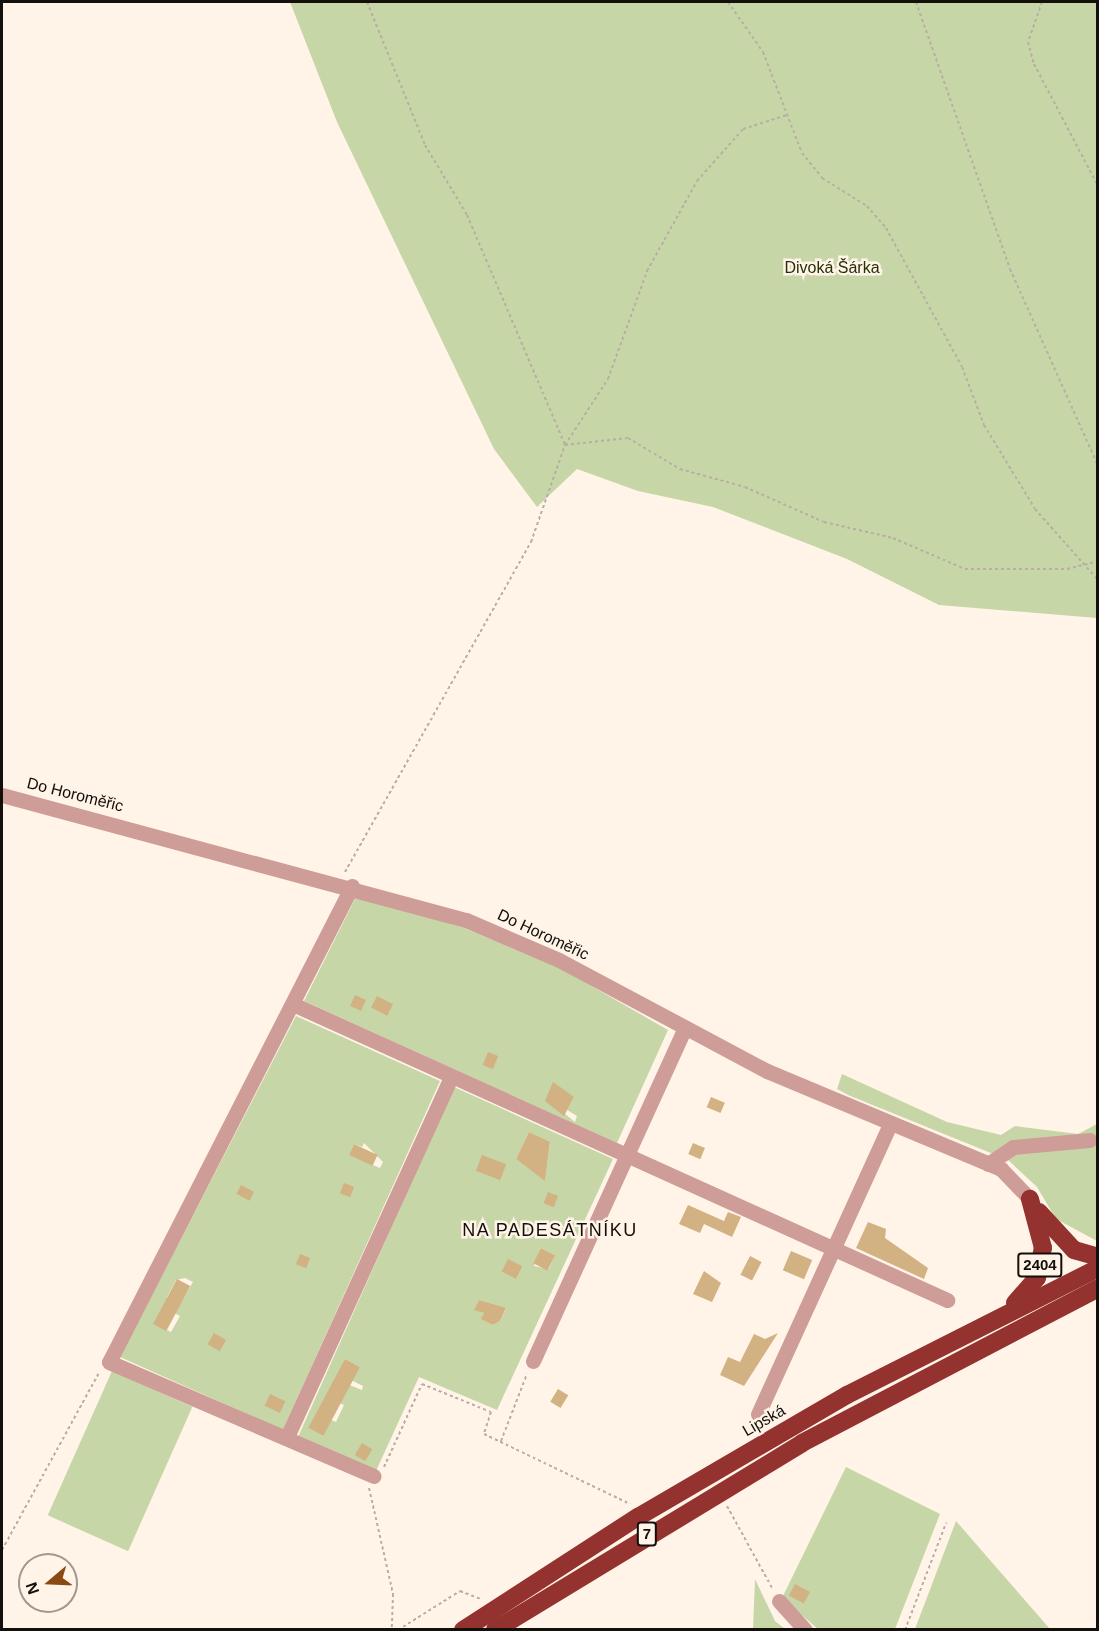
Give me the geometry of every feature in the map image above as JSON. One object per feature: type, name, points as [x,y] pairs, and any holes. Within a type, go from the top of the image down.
[{"type":"highway","name":"2404","points":[[1030,1199],[1061,1239],[1098,1257]]},
{"type":"highway","name":"2404","points":[[998,1316],[1037,1278],[1043,1248],[1030,1199]]},
{"type":"highway","name":"Lipská","points":[[463,1629],[654,1507],[998,1316],[1098,1268]]},
{"type":"highway","name":"7","points":[[495,1629],[802,1443],[1029,1321],[1098,1288]]},
{"type":"street","name":"Do Horoměřic","points":[[2,795],[346,885],[466,920],[560,960],[684,1030],[890,1124],[988,1164],[1020,1185],[1030,1199]]},
{"type":"street","points":[[346,885],[295,1005],[110,1362],[374,1476]]},
{"type":"street","points":[[295,1005],[947,1300]]},
{"type":"street","points":[[533,1361],[684,1030]]},
{"type":"street","points":[[287,1437],[451,1077]]},
{"type":"street","points":[[758,1414],[835,1250],[890,1124]]},
{"type":"street","points":[[988,1164],[1013,1147],[1090,1140]]},
{"type":"street","points":[[779,1601],[805,1629]]},
{"type":"path","points":[[367,2],[425,145],[467,214],[565,445]]},
{"type":"path","points":[[728,2],[763,52],[802,153],[822,178],[867,206],[886,228],[962,367],[984,425],[1046,527],[1098,580]]},
{"type":"path","points":[[916,2],[1010,269],[1098,466]]},
{"type":"path","points":[[1042,2],[1028,42],[1034,64],[1098,186]]},
{"type":"path","points":[[346,885],[420,730],[531,542],[565,445],[608,379],[647,271],[697,181],[743,129],[787,115]]},
{"type":"path","points":[[565,445],[628,438],[680,469],[745,487],[824,522],[893,538],[965,569],[1082,565],[1098,561]]},
{"type":"path","points":[[501,1441],[533,1361]]},
{"type":"path","points":[[2,1550],[110,1362]]},
{"type":"path","points":[[392,1629],[393,1594],[369,1487],[374,1476],[379,1477],[422,1384],[491,1412],[484,1434],[633,1506]]},
{"type":"path","points":[[722,1497],[779,1601]]},
{"type":"path","points":[[905,1629],[946,1523]]},
{"type":"path","points":[[398,1629],[460,1591]]},
{"type":"green space","name":"Divoká Šárka","points":[[290,2],[1097,2],[1097,618],[939,605],[847,559],[713,507],[638,491],[577,469],[537,507],[494,449],[337,122]]},
{"type":"green space","points":[[357,895],[464,928],[560,968],[668,1030],[617,1143],[304,1001]],"holes":[[[567,1093],[574,1097],[567,1110],[577,1116],[575,1122],[559,1109]]]},
{"type":"green space","points":[[296,1016],[440,1081],[283,1430],[120,1357]],"holes":[[[364,1143],[383,1162],[380,1168],[349,1155],[354,1144],[362,1147]],[[185,1278],[193,1282],[180,1304],[167,1297],[176,1280]],[[170,1311],[180,1316],[171,1332],[157,1325]]]},
{"type":"green space","points":[[842,1074],[947,1122],[1001,1135],[1015,1126],[1078,1134],[1097,1124],[1097,1241],[1056,1219],[1037,1187],[1008,1160],[848,1095],[837,1089]]},
{"type":"green space","points":[[454,1087],[613,1159],[497,1410],[419,1377],[376,1471],[298,1437]],"holes":[[[529,1132],[550,1143],[545,1180],[516,1159]],[[541,1248],[555,1255],[549,1269],[534,1266]],[[479,1300],[506,1309],[500,1321],[493,1325],[482,1319],[484,1313],[475,1309]],[[345,1359],[360,1367],[351,1380],[363,1386],[362,1390],[347,1384],[341,1397],[330,1392]],[[328,1398],[344,1405],[336,1422],[320,1415]]]},
{"type":"green space","points":[[112,1371],[192,1407],[128,1551],[48,1515]]},
{"type":"green space","points":[[846,1467],[940,1514],[895,1629],[818,1629],[782,1598]]},
{"type":"green space","points":[[956,1521],[1050,1629],[915,1629]]},
{"type":"green space","points":[[755,1579],[775,1621],[785,1629],[753,1629]]},
{"type":"building","points":[[355,995],[366,1000],[361,1011],[350,1006]]},
{"type":"building","points":[[377,996],[393,1004],[387,1016],[371,1008]]},
{"type":"building","points":[[488,1052],[498,1056],[493,1069],[483,1065]]},
{"type":"building","points":[[553,1082],[574,1097],[564,1116],[545,1101]]},
{"type":"building","points":[[711,1097],[725,1103],[721,1113],[707,1107]]},
{"type":"building","points":[[529,1132],[550,1142],[545,1181],[516,1159]]},
{"type":"building","points":[[693,1143],[705,1148],[700,1159],[688,1154]]},
{"type":"building","points":[[354,1144],[378,1155],[372,1166],[349,1155]]},
{"type":"building","points":[[482,1155],[506,1164],[500,1180],[476,1171]]},
{"type":"building","points":[[344,1183],[354,1187],[350,1197],[340,1193]]},
{"type":"building","points":[[241,1185],[254,1192],[250,1201],[236,1194]]},
{"type":"building","points":[[548,1192],[558,1196],[554,1207],[544,1203]]},
{"type":"building","points":[[688,1205],[724,1221],[728,1212],[741,1217],[732,1237],[704,1224],[700,1233],[679,1224]]},
{"type":"building","points":[[868,1222],[886,1229],[885,1238],[928,1268],[924,1279],[856,1248]]},
{"type":"building","points":[[541,1248],[555,1255],[548,1270],[533,1263]]},
{"type":"building","points":[[791,1251],[812,1260],[804,1279],[783,1270]]},
{"type":"building","points":[[300,1254],[310,1258],[306,1268],[296,1264]]},
{"type":"building","points":[[750,1256],[762,1262],[752,1281],[740,1275]]},
{"type":"building","points":[[508,1259],[522,1266],[516,1279],[502,1271]]},
{"type":"building","points":[[704,1271],[721,1283],[712,1302],[693,1294]]},
{"type":"building","points":[[177,1279],[190,1286],[166,1331],[153,1324]]},
{"type":"building","points":[[479,1300],[506,1308],[500,1321],[493,1325],[481,1319],[484,1313],[474,1310]]},
{"type":"building","points":[[214,1333],[226,1340],[220,1351],[208,1344]]},
{"type":"building","points":[[778,1333],[744,1386],[720,1375],[728,1357],[740,1362],[754,1334],[765,1339]]},
{"type":"building","points":[[345,1359],[360,1367],[323,1436],[308,1428]]},
{"type":"building","points":[[558,1389],[568,1395],[561,1408],[550,1402]]},
{"type":"building","points":[[270,1394],[285,1401],[280,1413],[265,1406]]},
{"type":"building","points":[[362,1443],[372,1449],[365,1461],[355,1455]]},
{"type":"building","points":[[795,1584],[810,1592],[804,1603],[789,1595]]},
{"type":"district","name":"NA PADESÁTNÍKU","points":[[550,1230]]}]
